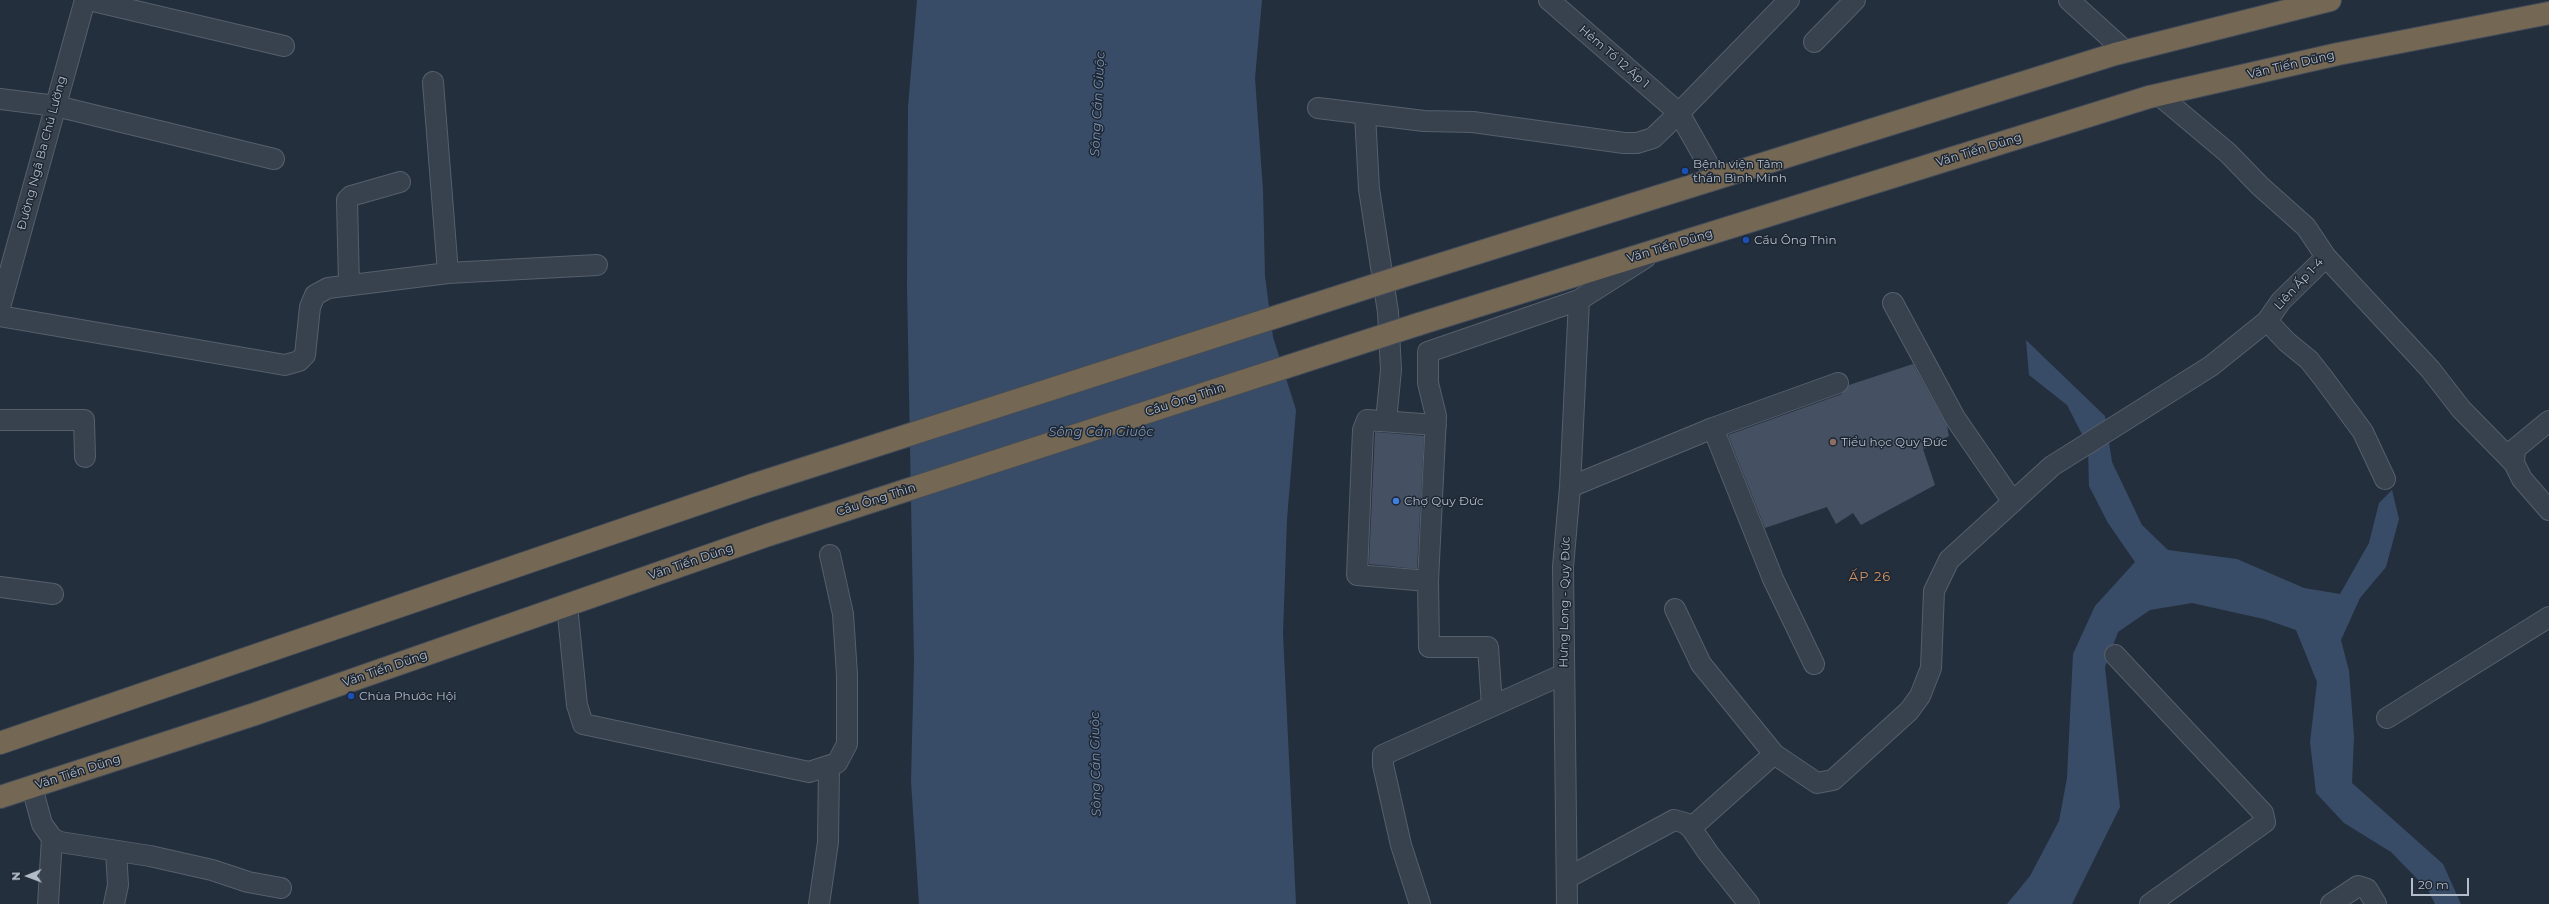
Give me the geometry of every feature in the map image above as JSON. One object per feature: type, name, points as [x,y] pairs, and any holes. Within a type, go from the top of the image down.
[{"type":"highway","points":[[0,744],[753,485],[1400,277],[2125,51],[2330,0]]},
{"type":"highway","name":"Văn Tiến Dũng","points":[[1419,324],[2160,94],[2344,53],[2549,13]]},
{"type":"highway","name":"Cầu Ông Thìn","points":[[768,535],[1419,324]]},
{"type":"highway","name":"Văn Tiến Dũng","points":[[0,797],[255,714],[768,535]]},
{"type":"street","name":"Đường Ngã Ba Chú Lường","points":[[0,307],[85,0]]},
{"type":"street","points":[[89,0],[284,46]]},
{"type":"street","name":"Hẻm Tổ 12 Ấp 1","points":[[1548,0],[1679,113],[1716,178]]},
{"type":"street","points":[[1318,108],[1424,121],[1473,122],[1546,133],[1638,143],[1652,138],[1679,113],[1789,0]]},
{"type":"street","points":[[1814,42],[1855,0]]},
{"type":"street","points":[[2069,0],[2125,51]]},
{"type":"street","points":[[433,82],[448,273]]},
{"type":"street","name":"Liên Ấp 1-4","points":[[1675,609],[1701,664],[1774,754],[1818,783],[1833,780],[1909,711],[1920,696],[1931,668],[1934,591],[1949,560],[2052,466],[2211,366],[2267,321],[2281,301],[2326,257],[2306,227],[2260,186],[2228,153],[2160,94]]},
{"type":"street","points":[[0,99],[56,106],[274,159]]},
{"type":"street","points":[[1365,114],[1369,189],[1388,312],[1392,370],[1386,421]]},
{"type":"street","points":[[348,285],[347,200],[351,196],[400,182]]},
{"type":"street","points":[[1492,706],[1488,647],[1429,647],[1428,581],[1436,416],[1428,384],[1428,352],[1579,300],[1659,249]]},
{"type":"street","points":[[2326,257],[2430,369],[2461,409],[2514,463],[2522,479],[2549,510]]},
{"type":"street","points":[[0,316],[285,365],[299,361],[305,355],[310,307],[315,295],[328,288],[448,273],[597,265]]},
{"type":"street","name":"Hưng Long - Quy Đức","points":[[1567,904],[1563,568],[1570,487],[1579,300]]},
{"type":"street","points":[[1893,303],[1955,418],[2012,502]]},
{"type":"street","points":[[2267,321],[2287,342],[2309,360],[2324,379],[2363,432],[2385,479]]},
{"type":"street","points":[[1570,487],[1713,428],[1838,383]]},
{"type":"street","points":[[0,420],[84,420],[84,457]]},
{"type":"street","points":[[1428,581],[1357,575],[1364,424],[1367,420],[1436,425]]},
{"type":"street","points":[[2514,463],[2515,449],[2549,422]]},
{"type":"street","points":[[1713,428],[1774,579],[1814,664]]},
{"type":"street","points":[[567,605],[577,705],[583,724],[809,772],[829,767],[837,763],[847,744],[847,675],[843,614],[830,556]]},
{"type":"street","points":[[0,587],[53,594]]},
{"type":"street","points":[[2387,718],[2549,617]]},
{"type":"street","points":[[2115,655],[2264,813],[2265,822],[2150,904]]},
{"type":"street","points":[[1420,904],[1401,845],[1383,765],[1383,755],[1564,674]]},
{"type":"street","points":[[1692,828],[1774,754]]},
{"type":"street","points":[[819,904],[828,842],[829,767]]},
{"type":"street","points":[[32,787],[42,824],[52,838],[48,904]]},
{"type":"street","points":[[1567,878],[1674,820],[1685,823],[1692,828],[1709,854],[1749,904]]},
{"type":"street","points":[[52,838],[116,851],[150,856],[212,870],[248,882],[281,888]]},
{"type":"street","points":[[114,904],[118,885],[116,851]]},
{"type":"street","points":[[2331,904],[2358,886],[2367,889],[2376,904]]},
{"type":"water","name":"Sông Cần Giuộc","points":[[917,0],[1262,0],[1255,78],[1263,190],[1265,276],[1273,337],[1296,410],[1287,519],[1283,634],[1296,904],[919,904],[911,781],[914,661],[907,285],[908,107]]},
{"type":"water","points":[[2026,340],[2105,416],[2112,462],[2142,525],[2168,550],[2237,559],[2304,588],[2340,594],[2369,543],[2379,503],[2392,490],[2399,519],[2386,567],[2360,598],[2341,640],[2349,671],[2354,737],[2352,783],[2443,864],[2461,904],[2435,904],[2428,890],[2391,852],[2344,823],[2316,793],[2310,742],[2317,682],[2296,630],[2264,619],[2192,603],[2150,610],[2118,632],[2105,667],[2120,807],[2072,904],[2007,904],[2030,876],[2059,821],[2067,778],[2073,654],[2095,606],[2135,562],[2108,523],[2089,486],[2088,446],[2067,405],[2029,375]]},
{"type":"building","name":"Tiểu học Quy Đức","points":[[1913,364],[1947,426],[1949,436],[1923,449],[1935,485],[1861,525],[1853,513],[1836,524],[1827,507],[1765,528],[1728,435],[1842,394],[1849,385]]},
{"type":"building","name":"Chợ Quy Đức","points":[[1375,432],[1424,436],[1417,569],[1369,564]]},
{"type":"place","name":"Bệnh viện Tâm thần Bình Minh","points":[[1685,171]]},
{"type":"place","name":"Cầu Ông Thìn","points":[[1746,240]]},
{"type":"place","name":"Tiểu học Quy Đức","points":[[1833,442]]},
{"type":"place","name":"Chợ Quy Đức","points":[[1396,501]]},
{"type":"place","name":"Chùa Phước Hội","points":[[351,696]]},
{"type":"district","name":"ẤP 26","points":[[1870,577]]}]
